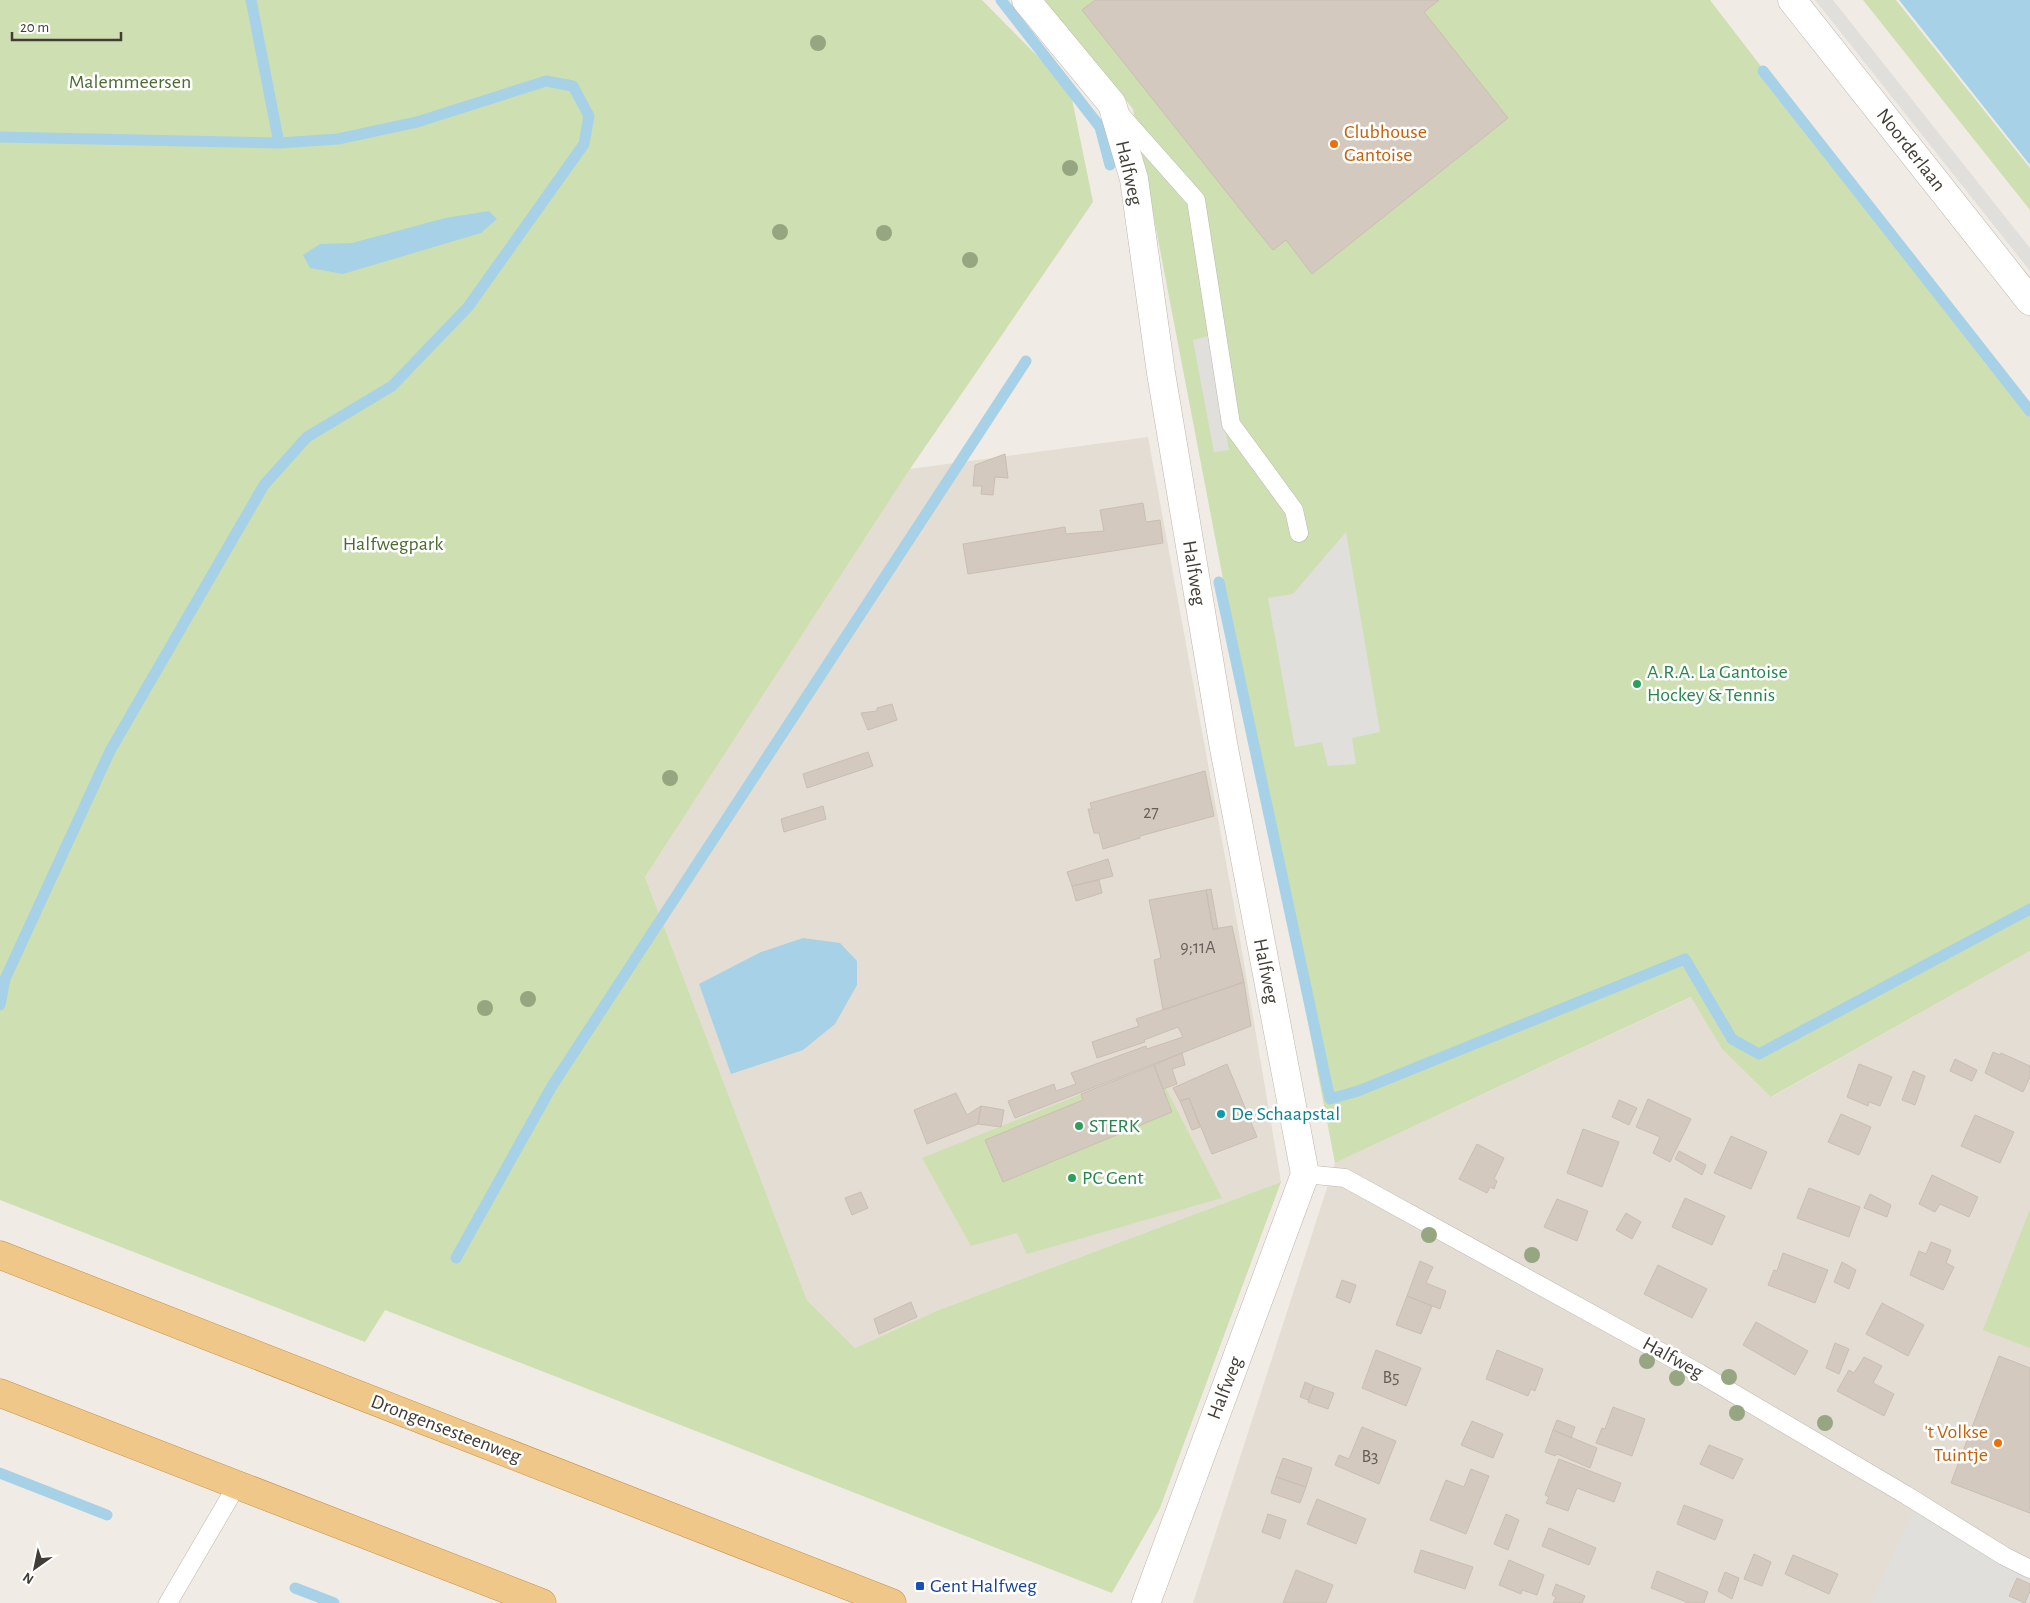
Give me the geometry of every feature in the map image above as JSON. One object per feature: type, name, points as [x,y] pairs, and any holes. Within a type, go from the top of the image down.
[{"type":"highway","name":"Drongensesteenweg","points":[[0,1255],[892,1603]]},
{"type":"highway","points":[[0,1393],[542,1603]]},
{"type":"street","name":"Halfweg","points":[[1026,0],[1112,104],[1134,179],[1161,374],[1219,724],[1305,1174],[1146,1603]]},
{"type":"street","name":"Noorderlaan","points":[[1792,0],[2030,301]]},
{"type":"lane","points":[[1112,104],[1196,200],[1231,424],[1294,510],[1299,533]]},
{"type":"lane","name":"Halfweg","points":[[1305,1174],[1344,1178],[1700,1373],[1906,1495],[2004,1556],[2030,1569]]},
{"type":"lane","points":[[168,1603],[237,1484]]},
{"type":"shaded area","points":[[1815,0],[1833,0],[2030,248],[2030,271]]},
{"type":"shaded area","points":[[1208,336],[1229,450],[1214,452],[1193,340]]},
{"type":"shaded area","points":[[1148,437],[1237,922],[1281,1182],[936,1311],[855,1348],[807,1300],[645,877],[910,469]]},
{"type":"shaded area","points":[[1346,532],[1380,732],[1352,738],[1356,764],[1328,766],[1322,742],[1295,747],[1268,598],[1293,594]]},
{"type":"shaded area","points":[[2030,951],[2030,1603],[1193,1603],[1335,1163],[1692,997],[1722,1049],[1772,1097]]},
{"type":"shaded area","points":[[1914,1508],[2030,1581],[2030,1603],[1872,1603]]},
{"type":"green space","name":"Halfwegpark","points":[[0,0],[982,0],[1070,89],[1093,202],[910,469],[645,877],[807,1300],[855,1348],[936,1311],[1281,1182],[1160,1508],[1112,1593],[385,1310],[365,1342],[0,1200]]},
{"type":"green space","name":"A.R.A. La Gantoise Hockey & Tennis","points":[[1043,0],[1710,0],[2030,416],[2030,951],[1771,1097],[1722,1049],[1691,997],[1335,1163],[1133,109]]},
{"type":"green space","points":[[1863,0],[1896,0],[2030,168],[2030,210]]},
{"type":"green space","name":"PC Gent","points":[[1154,1065],[1222,1198],[1027,1254],[1017,1233],[971,1246],[922,1158]]},
{"type":"green space","points":[[2030,1209],[2030,1348],[1983,1330]]},
{"type":"water","points":[[1899,0],[2030,0],[2030,165]]},
{"type":"water","points":[[489,211],[497,219],[481,233],[343,274],[310,268],[303,255],[320,244],[352,243],[445,218]]},
{"type":"water","points":[[803,938],[840,943],[857,961],[857,985],[835,1024],[803,1050],[731,1074],[699,984],[761,952]]},
{"type":"building","points":[[1095,0],[1439,0],[1424,12],[1508,118],[1312,274],[1286,240],[1273,250],[1082,10]]},
{"type":"building","points":[[1005,454],[1008,478],[995,477],[993,495],[981,494],[982,486],[973,486],[975,465]]},
{"type":"building","points":[[1143,503],[1146,522],[1160,520],[1163,543],[968,574],[963,544],[1065,527],[1066,534],[1104,531],[1100,510]]},
{"type":"building","points":[[892,704],[897,720],[868,730],[861,713],[877,711],[877,708]]},
{"type":"building","points":[[868,752],[873,766],[807,788],[803,774]]},
{"type":"building","points":[[1205,771],[1214,816],[1140,836],[1140,838],[1103,849],[1099,833],[1094,833],[1088,809],[1092,809],[1090,803]]},
{"type":"building","points":[[823,806],[826,819],[784,832],[781,819]]},
{"type":"building","points":[[1108,859],[1113,876],[1072,886],[1067,872]]},
{"type":"building","points":[[1099,880],[1102,893],[1076,901],[1072,886]]},
{"type":"building","points":[[1211,889],[1218,929],[1213,929],[1206,890]]},
{"type":"building","points":[[1206,890],[1213,929],[1232,926],[1244,982],[1163,1010],[1154,960],[1161,958],[1149,900]]},
{"type":"building","points":[[1244,982],[1251,1026],[1015,1118],[1008,1101],[1054,1084],[1056,1091],[1076,1084],[1071,1073],[1146,1046],[1147,1049],[1183,1037],[1178,1027],[1144,1040],[1145,1042],[1097,1058],[1092,1042],[1139,1026],[1136,1019]]},
{"type":"building","points":[[1993,1052],[2000,1055],[2001,1053],[2030,1066],[2030,1077],[2023,1092],[1985,1073]]},
{"type":"building","points":[[1182,1053],[1185,1065],[1172,1069],[1177,1084],[1163,1089],[1154,1065]]},
{"type":"building","points":[[1955,1059],[1977,1070],[1972,1081],[1950,1071]]},
{"type":"building","name":"De Schaapstal","points":[[1227,1064],[1257,1137],[1212,1154],[1189,1098],[1180,1101],[1173,1088]]},
{"type":"building","points":[[1859,1064],[1892,1077],[1880,1106],[1869,1102],[1868,1106],[1847,1097]]},
{"type":"building","name":"STERK","points":[[1154,1065],[1172,1112],[1003,1182],[985,1140],[1083,1100],[1081,1094]]},
{"type":"building","points":[[1913,1071],[1925,1076],[1915,1105],[1902,1100]]},
{"type":"building","points":[[956,1093],[967,1115],[981,1106],[978,1124],[927,1144],[914,1110]]},
{"type":"building","points":[[1189,1098],[1200,1127],[1192,1130],[1180,1101]]},
{"type":"building","points":[[1648,1099],[1691,1119],[1670,1162],[1653,1153],[1660,1137],[1636,1127]]},
{"type":"building","points":[[1619,1100],[1637,1108],[1629,1125],[1612,1117]]},
{"type":"building","points":[[981,1106],[1004,1110],[1001,1127],[978,1124]]},
{"type":"building","points":[[1841,1114],[1871,1127],[1859,1155],[1828,1142]]},
{"type":"building","points":[[1975,1115],[2014,1132],[2000,1163],[1961,1146]]},
{"type":"building","points":[[1583,1129],[1619,1142],[1602,1187],[1567,1173]]},
{"type":"building","points":[[1731,1136],[1767,1152],[1751,1189],[1714,1173]]},
{"type":"building","points":[[1477,1144],[1504,1158],[1494,1179],[1497,1181],[1494,1189],[1490,1187],[1487,1193],[1459,1179]]},
{"type":"building","points":[[1679,1151],[1706,1165],[1702,1175],[1675,1159]]},
{"type":"building","points":[[1932,1175],[1978,1197],[1969,1217],[1940,1204],[1935,1212],[1919,1204]]},
{"type":"building","points":[[1809,1188],[1860,1207],[1849,1237],[1797,1218]]},
{"type":"building","points":[[861,1192],[868,1208],[852,1215],[845,1198]]},
{"type":"building","points":[[1870,1194],[1891,1205],[1887,1217],[1864,1208]]},
{"type":"building","points":[[1685,1198],[1725,1216],[1712,1245],[1672,1227]]},
{"type":"building","points":[[1557,1199],[1588,1211],[1577,1241],[1544,1227]]},
{"type":"building","points":[[1626,1213],[1641,1222],[1632,1239],[1616,1230]]},
{"type":"building","points":[[1931,1242],[1951,1250],[1946,1263],[1954,1267],[1943,1290],[1910,1275],[1919,1251],[1926,1254]]},
{"type":"building","points":[[1783,1253],[1828,1270],[1815,1303],[1768,1285],[1774,1270],[1777,1271]]},
{"type":"building","points":[[1420,1261],[1433,1267],[1426,1283],[1446,1291],[1440,1309],[1407,1296]]},
{"type":"building","points":[[1842,1262],[1856,1270],[1849,1289],[1834,1282]]},
{"type":"building","points":[[1658,1265],[1707,1289],[1692,1318],[1644,1294]]},
{"type":"building","points":[[1342,1280],[1356,1285],[1350,1303],[1336,1297]]},
{"type":"building","points":[[1407,1296],[1432,1306],[1421,1334],[1396,1325]]},
{"type":"building","points":[[911,1302],[917,1317],[879,1334],[874,1319]]},
{"type":"building","points":[[1882,1303],[1924,1325],[1908,1356],[1866,1334]]},
{"type":"building","points":[[1756,1322],[1808,1351],[1795,1375],[1743,1345]]},
{"type":"building","points":[[1835,1343],[1849,1349],[1839,1374],[1826,1368]]},
{"type":"building","points":[[1376,1350],[1421,1368],[1406,1406],[1362,1388]]},
{"type":"building","points":[[1497,1350],[1543,1369],[1535,1391],[1531,1389],[1528,1396],[1486,1379]]},
{"type":"building","name":"'t Volkse Tuintje","points":[[1999,1356],[2030,1368],[2030,1513],[1951,1483]]},
{"type":"building","points":[[1864,1357],[1882,1366],[1873,1383],[1894,1394],[1884,1416],[1837,1391],[1849,1370],[1854,1373]]},
{"type":"building","points":[[1305,1382],[1314,1386],[1308,1400],[1300,1397]]},
{"type":"building","points":[[1314,1386],[1334,1393],[1328,1409],[1308,1402]]},
{"type":"building","points":[[1613,1407],[1645,1419],[1632,1456],[1596,1443],[1602,1428],[1605,1429]]},
{"type":"building","points":[[1557,1420],[1575,1427],[1571,1438],[1553,1430]]},
{"type":"building","points":[[1472,1421],[1503,1434],[1493,1458],[1461,1445]]},
{"type":"building","points":[[1362,1427],[1396,1441],[1379,1484],[1335,1465],[1339,1455],[1349,1459]]},
{"type":"building","points":[[1553,1430],[1597,1448],[1590,1468],[1557,1454],[1555,1456],[1545,1452]]},
{"type":"building","points":[[1709,1445],[1743,1459],[1733,1479],[1700,1464]]},
{"type":"building","points":[[1283,1458],[1312,1468],[1306,1487],[1276,1477]]},
{"type":"building","points":[[1559,1459],[1621,1483],[1614,1502],[1577,1488],[1568,1511],[1546,1503],[1549,1497],[1545,1495]]},
{"type":"building","points":[[1471,1469],[1489,1476],[1466,1534],[1430,1520],[1446,1480],[1464,1487]]},
{"type":"building","points":[[1276,1477],[1306,1487],[1300,1503],[1271,1493]]},
{"type":"building","points":[[1317,1499],[1366,1519],[1356,1544],[1307,1524]]},
{"type":"building","points":[[1684,1505],[1723,1520],[1715,1540],[1677,1524]]},
{"type":"building","points":[[1268,1514],[1286,1520],[1280,1539],[1262,1532]]},
{"type":"building","points":[[1506,1514],[1519,1520],[1508,1550],[1494,1544]]},
{"type":"building","points":[[1549,1528],[1596,1548],[1589,1565],[1542,1546]]},
{"type":"building","points":[[1421,1550],[1473,1567],[1465,1589],[1414,1572]]},
{"type":"building","points":[[1754,1554],[1771,1562],[1762,1586],[1744,1579]]},
{"type":"building","points":[[1793,1555],[1838,1574],[1829,1594],[1785,1574]]},
{"type":"building","points":[[1509,1560],[1544,1575],[1537,1595],[1522,1590],[1521,1594],[1499,1585]]},
{"type":"building","points":[[1296,1570],[1333,1585],[1326,1603],[1283,1603]]},
{"type":"building","points":[[1657,1571],[1708,1592],[1704,1603],[1689,1603],[1651,1588]]},
{"type":"building","points":[[1725,1572],[1739,1578],[1732,1599],[1718,1591]]},
{"type":"building","points":[[2017,1578],[2030,1584],[2030,1591],[2025,1603],[2009,1596]]},
{"type":"building","points":[[1556,1584],[1585,1596],[1582,1603],[1553,1603],[1556,1597],[1552,1595]]},
{"type":"waterway","points":[[251,0],[279,143]]},
{"type":"waterway","points":[[1001,0],[1100,127],[1110,165]]},
{"type":"waterway","points":[[1763,71],[2030,411]]},
{"type":"waterway","points":[[0,137],[279,143],[338,139],[417,122],[546,81],[573,86],[589,116],[584,144],[468,307],[392,386],[307,437],[264,485],[110,751],[5,979],[0,1005]]},
{"type":"waterway","points":[[456,1258],[552,1086],[1026,361]]},
{"type":"waterway","points":[[1219,582],[1330,1099],[1358,1091],[1685,959],[1732,1039],[1759,1054],[2030,909]]},
{"type":"waterway","points":[[0,1473],[107,1515]]},
{"type":"waterway","points":[[295,1588],[334,1603]]},
{"type":"place","name":"Clubhouse Gantoise","points":[[1334,144]]},
{"type":"place","name":"A.R.A. La Gantoise Hockey & Tennis","points":[[1637,684]]},
{"type":"place","name":"De Schaapstal","points":[[1221,1114]]},
{"type":"place","name":"STERK","points":[[1079,1126]]},
{"type":"place","name":"PC Gent","points":[[1072,1178]]},
{"type":"place","name":"'t Volkse Tuintje","points":[[1998,1443]]},
{"type":"place","name":"Gent Halfweg","points":[[920,1586]]},
{"type":"park label","name":"Malemmeersen","points":[[130,82]]}]
